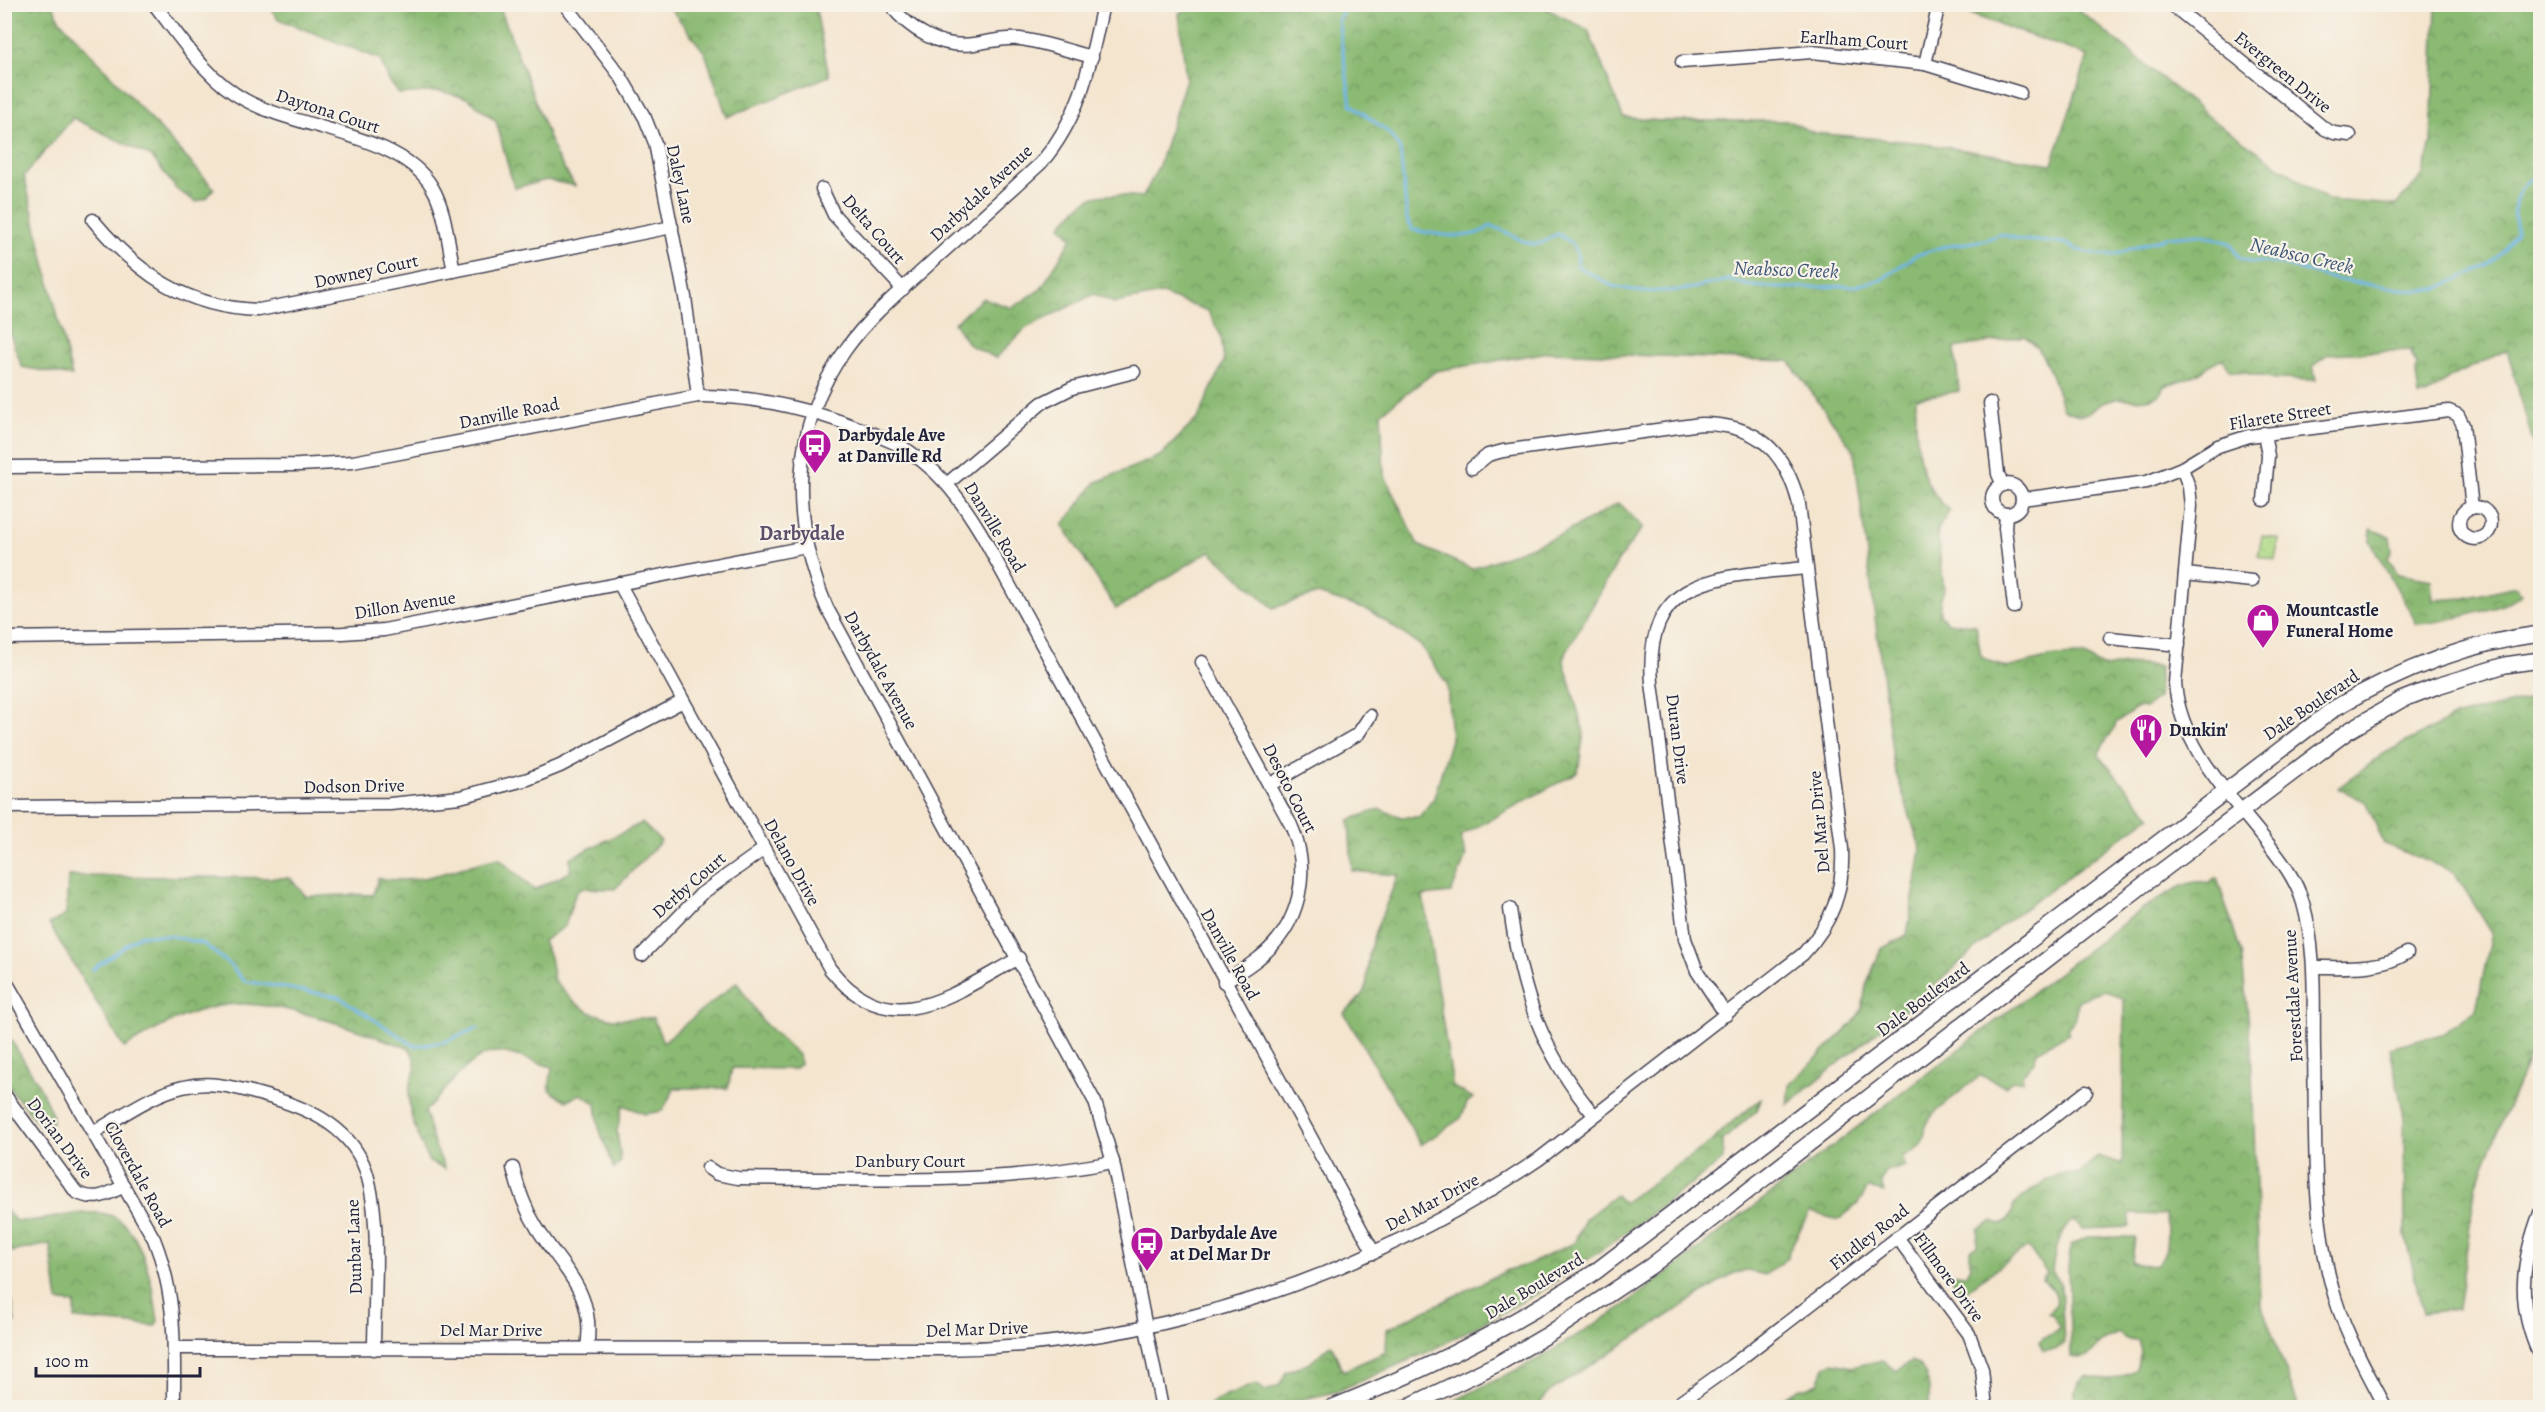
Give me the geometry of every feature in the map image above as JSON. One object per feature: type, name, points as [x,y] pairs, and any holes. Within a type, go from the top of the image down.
[{"type":"main road","name":"Dale Boulevard","points":[[1331,1407],[1425,1369],[1491,1335],[1595,1272],[2335,708],[2383,681],[2453,652],[2541,634]]},
{"type":"main road","points":[[1405,1407],[1529,1346],[1642,1273],[2348,730],[2401,700],[2472,674],[2541,660]]},
{"type":"street","name":"Daytona Court","points":[[154,4],[209,72],[244,100],[388,149],[415,165],[425,176],[437,198],[454,271]]},
{"type":"street","name":"Daley Lane","points":[[566,4],[621,77],[645,118],[654,143],[685,297],[698,396]]},
{"type":"street","points":[[890,4],[914,28],[942,42],[972,44],[1021,39],[1092,57]]},
{"type":"street","name":"Darbydale Avenue","points":[[1103,4],[1092,57],[1077,106],[1055,147],[1041,163],[903,289],[846,349],[830,374],[813,414],[801,486],[801,521],[806,547],[827,608],[1091,1094],[1105,1129],[1113,1162],[1162,1407]]},
{"type":"street","points":[[1925,64],[1938,4]]},
{"type":"street","name":"Evergreen Drive","points":[[2171,4],[2325,129],[2350,135]]},
{"type":"street","name":"Earlham Court","points":[[1682,62],[1800,52],[1925,64],[2020,93]]},
{"type":"street","name":"Delta Court","points":[[822,189],[834,215],[903,289]]},
{"type":"street","name":"Downey Court","points":[[93,220],[114,246],[148,275],[190,297],[242,310],[274,308],[672,227]]},
{"type":"street","points":[[948,483],[1042,403],[1072,388],[1134,372]]},
{"type":"street","name":"Danville Road","points":[[4,467],[299,465],[354,462],[698,396],[753,398],[813,414],[897,444],[915,454],[948,483],[981,533],[1224,982],[1374,1253]]},
{"type":"street","points":[[1990,404],[1998,474],[2003,485]]},
{"type":"street","name":"Filarete Street","points":[[2022,499],[2147,482],[2182,468],[2228,441],[2264,433],[2442,411],[2455,413],[2463,425],[2472,508]]},
{"type":"street","name":"Del Mar Drive","points":[[174,1348],[985,1348],[1041,1344],[1146,1329],[1215,1312],[1276,1292],[1374,1253],[1423,1229],[1502,1184],[1726,1015],[1816,941],[1833,912],[1842,880],[1841,833],[1798,504],[1787,470],[1771,447],[1747,432],[1732,427],[1701,424],[1503,451],[1488,455],[1472,468]]},
{"type":"street","points":[[2264,433],[2268,456],[2264,500]]},
{"type":"street","name":"Forestdale Avenue","points":[[2182,468],[2189,487],[2191,506],[2175,682],[2181,720],[2193,745],[2295,882],[2307,919],[2314,967],[2320,1227],[2325,1258],[2340,1313],[2386,1407]]},
{"type":"street","points":[[2003,485],[2015,486],[2022,499],[2018,510],[2007,514],[1996,510],[1992,502],[1995,490],[2003,485]]},
{"type":"street","points":[[2007,514],[2005,524],[2014,608]]},
{"type":"street","name":"Dillon Avenue","points":[[4,638],[366,632],[806,547]]},
{"type":"street","name":"Duran Drive","points":[[1726,1015],[1697,971],[1685,939],[1652,683],[1651,647],[1655,632],[1668,608],[1692,588],[1720,578],[1806,568]]},
{"type":"street","points":[[2186,574],[2252,580]]},
{"type":"street","name":"Delano Drive","points":[[618,583],[830,969],[850,992],[873,1005],[900,1010],[930,1005],[1019,958]]},
{"type":"street","points":[[2110,638],[2179,645]]},
{"type":"street","name":"Desoto Court","points":[[1202,662],[1297,838],[1302,868],[1301,889],[1291,918],[1272,946],[1224,982]]},
{"type":"street","name":"Dodson Drive","points":[[4,807],[390,804],[460,797],[516,782],[560,766],[683,701]]},
{"type":"street","points":[[1269,785],[1358,734],[1370,716]]},
{"type":"street","name":"Derby Court","points":[[642,955],[701,894],[764,849]]},
{"type":"street","points":[[1510,909],[1522,976],[1538,1028],[1562,1073],[1594,1115]]},
{"type":"street","points":[[2314,967],[2352,967],[2389,962],[2407,953]]},
{"type":"street","name":"Cloverdale Road","points":[[4,978],[94,1132],[154,1239],[163,1261],[174,1308],[174,1407]]},
{"type":"street","name":"Dunbar Lane","points":[[94,1132],[166,1092],[195,1084],[239,1088],[293,1103],[324,1119],[338,1130],[356,1153],[365,1170],[371,1192],[374,1215],[374,1349]]},
{"type":"street","name":"Findley Road","points":[[1672,1407],[2085,1092]]},
{"type":"street","name":"Dorian Drive","points":[[4,1095],[76,1191],[85,1196],[98,1198],[124,1186]]},
{"type":"street","name":"Danbury Court","points":[[708,1168],[717,1174],[738,1178],[965,1179],[1028,1176],[1113,1162]]},
{"type":"street","points":[[513,1168],[530,1217],[575,1280],[582,1294],[588,1326],[586,1348]]},
{"type":"street","points":[[2540,1352],[2525,1317],[2522,1283],[2528,1246],[2541,1213]]},
{"type":"street","name":"Fillmore Drive","points":[[1897,1237],[1969,1334],[1982,1369],[1986,1407]]},
{"type":"green space","points":[[4,5],[53,5],[59,19],[214,188],[207,198],[196,202],[177,190],[152,157],[73,118],[24,176],[72,376],[22,367],[4,317]]},
{"type":"green space","points":[[268,5],[499,5],[556,156],[575,186],[547,180],[514,188],[496,121],[467,98],[440,91],[399,94],[389,81],[380,59],[278,19]]},
{"type":"green space","points":[[668,5],[815,5],[829,76],[727,117],[705,53]]},
{"type":"green space","points":[[1197,5],[1546,5],[1547,9],[1588,30],[1623,117],[1660,121],[1789,121],[1814,133],[1914,142],[2052,164],[2088,56],[1967,13],[1968,5],[2073,5],[2213,120],[2328,200],[2396,205],[2423,175],[2431,143],[2436,5],[2540,5],[2540,467],[2507,350],[2451,377],[2428,394],[2419,396],[2417,365],[2411,354],[2413,350],[2328,354],[2313,366],[2316,380],[2277,379],[2230,370],[2223,359],[2195,375],[2163,387],[2160,395],[2138,400],[2109,400],[2089,413],[2079,415],[2063,409],[2044,359],[2039,350],[2024,336],[1955,348],[1959,391],[1916,398],[1917,444],[1924,474],[1939,500],[1950,510],[1937,531],[1944,589],[1940,602],[1940,614],[1948,623],[1976,625],[1981,657],[2006,668],[2055,656],[2083,655],[2105,668],[2124,664],[2160,666],[2158,698],[2145,708],[2139,707],[2116,723],[2099,756],[2151,816],[2002,925],[1941,980],[1787,1105],[1789,1085],[1853,1023],[1862,1009],[1866,986],[1881,949],[1907,935],[1921,850],[1894,767],[1854,451],[1789,361],[1549,352],[1436,371],[1381,413],[1384,474],[1418,545],[1472,569],[1565,533],[1619,503],[1643,527],[1618,561],[1563,658],[1584,733],[1578,772],[1460,836],[1466,856],[1451,893],[1423,896],[1453,1087],[1473,1098],[1467,1103],[1461,1118],[1421,1145],[1344,1013],[1361,996],[1365,988],[1374,937],[1398,875],[1352,871],[1349,820],[1380,809],[1401,817],[1419,817],[1434,798],[1451,739],[1447,684],[1421,646],[1370,611],[1318,594],[1273,608],[1210,551],[1116,609],[1063,525],[1096,482],[1160,456],[1198,418],[1224,361],[1221,336],[1208,311],[1162,294],[1114,303],[1094,294],[1026,328],[996,358],[969,345],[954,323],[983,298],[1012,308],[1041,289],[1072,238],[1061,226],[1080,205],[1096,196],[1143,197],[1159,165],[1186,79],[1179,13]]},
{"type":"green space","points":[[2371,529],[2390,537],[2392,551],[2388,558],[2398,574],[2431,580],[2433,600],[2465,598],[2515,586],[2522,594],[2489,609],[2456,618],[2417,624],[2370,541]]},
{"type":"green space","points":[[2262,536],[2279,539],[2275,560],[2258,556]]},
{"type":"green space","points":[[2540,697],[2540,1031],[2476,1184],[2458,1309],[2423,1313],[2405,1235],[2404,1117],[2390,1048],[2442,1034],[2476,1010],[2492,933],[2454,872],[2384,844],[2366,802],[2338,788],[2385,753],[2454,717]]},
{"type":"green space","points":[[642,823],[661,841],[615,889],[580,888],[575,895],[565,926],[543,941],[550,957],[554,981],[573,1001],[589,1012],[612,1019],[653,1018],[663,1042],[737,982],[762,1021],[798,1055],[800,1064],[794,1069],[732,1068],[728,1088],[675,1088],[662,1111],[645,1114],[623,1105],[617,1131],[621,1161],[614,1169],[599,1128],[596,1104],[581,1094],[566,1101],[549,1090],[552,1067],[509,1054],[497,1052],[477,1059],[467,1066],[425,1111],[432,1138],[445,1169],[429,1162],[418,1137],[409,1102],[415,1062],[409,1048],[315,1016],[241,1004],[219,1006],[181,1017],[124,1048],[49,924],[66,915],[68,876],[290,878],[306,896],[373,895],[378,878],[411,880],[426,878],[499,858],[534,890],[570,872],[570,858]]},
{"type":"green space","points":[[2217,878],[2241,952],[2251,1043],[2260,1301],[2299,1407],[2075,1407],[2075,1389],[2082,1379],[2086,1376],[2106,1379],[2124,1376],[2136,1369],[2141,1352],[2138,1340],[2126,1339],[2118,1333],[2102,1342],[2088,1356],[2071,1357],[2068,1268],[2071,1245],[2087,1237],[2135,1237],[2132,1263],[2154,1266],[2163,1257],[2165,1250],[2166,1215],[2130,1214],[2130,1227],[2082,1229],[2075,1221],[2069,1223],[2056,1247],[2052,1271],[2061,1284],[2064,1344],[2055,1350],[2043,1351],[2039,1342],[2057,1332],[2059,1327],[2053,1315],[2048,1313],[2055,1306],[2055,1295],[2042,1280],[2047,1273],[2028,1247],[1962,1293],[1948,1273],[1965,1275],[1970,1266],[1970,1250],[1977,1245],[1978,1230],[1993,1221],[2001,1224],[2006,1221],[2011,1215],[2013,1206],[2043,1182],[2070,1173],[2079,1174],[2098,1156],[2122,1164],[2124,1000],[2105,990],[2079,1000],[2074,1020],[2067,1029],[2069,1033],[2037,1051],[2034,1062],[2022,1074],[2023,1081],[2013,1081],[2005,1086],[1981,1075],[1938,1110],[1928,1122],[1923,1141],[1913,1151],[1902,1157],[1906,1167],[1886,1171],[1881,1183],[1884,1192],[1868,1188],[1857,1205],[1838,1220],[1810,1212],[1789,1250],[1788,1258],[1765,1275],[1748,1271],[1734,1273],[1549,1392],[1537,1407],[1442,1407],[1544,1356],[1621,1308],[2142,909],[2183,886],[2192,883],[2209,883]]},
{"type":"green space","points":[[4,1029],[38,1083],[53,1117],[49,1129],[39,1125],[5,1082]]},
{"type":"green space","points":[[1761,1099],[1757,1110],[1723,1140],[1723,1160],[1606,1247],[1538,1293],[1430,1351],[1335,1392],[1269,1407],[1207,1407],[1216,1400],[1256,1384],[1266,1391],[1279,1386],[1286,1372],[1310,1363],[1331,1344],[1343,1371],[1386,1352],[1387,1329],[1508,1270],[1527,1265],[1574,1243],[1585,1219],[1616,1195],[1623,1203],[1715,1139],[1722,1130]]},
{"type":"green space","points":[[5,1209],[16,1221],[84,1213],[105,1214],[118,1219],[137,1242],[144,1258],[156,1308],[158,1321],[155,1326],[75,1319],[75,1304],[58,1301],[50,1244],[5,1253]]},
{"type":"green space","points":[[5,1258],[15,1322],[8,1331],[5,1349]]},
{"type":"green space","points":[[1882,1360],[1896,1371],[1911,1361],[1922,1369],[1928,1381],[1929,1407],[1826,1407],[1811,1397],[1797,1407],[1770,1407],[1799,1388],[1807,1388],[1818,1383],[1825,1366],[1833,1363],[1852,1367]]},
{"type":"waterway","name":"Neabsco Creek","points":[[1354,4],[1346,6],[1338,20],[1351,104],[1389,133],[1400,149],[1407,219],[1413,230],[1463,236],[1491,226],[1522,241],[1535,244],[1558,234],[1574,247],[1578,260],[1577,266],[1612,286],[1643,292],[1683,290],[1729,280],[1751,286],[1781,288],[1854,286],[1881,280],[1914,256],[1942,247],[1985,240],[2000,234],[2021,240],[2065,243],[2077,250],[2114,255],[2166,237],[2201,234],[2230,243],[2239,257],[2252,262],[2276,263],[2338,280],[2417,291],[2436,289],[2487,266],[2504,251],[2516,232],[2514,215],[2520,190],[2531,179],[2540,175]]},
{"type":"waterway","points":[[92,970],[140,935],[172,936],[204,944],[230,965],[244,981],[339,997],[415,1046],[444,1042],[478,1028]]},
{"type":"place","name":"Darbydale Ave at Danville Rd","points":[[815,474]]},
{"type":"place","name":"Mountcastle Funeral Home","points":[[2263,649]]},
{"type":"place","name":"Dunkin'","points":[[2146,759]]},
{"type":"place","name":"Darbydale Ave at Del Mar Dr","points":[[1147,1272]]},
{"type":"district","name":"Darbydale","points":[[802,533]]}]
